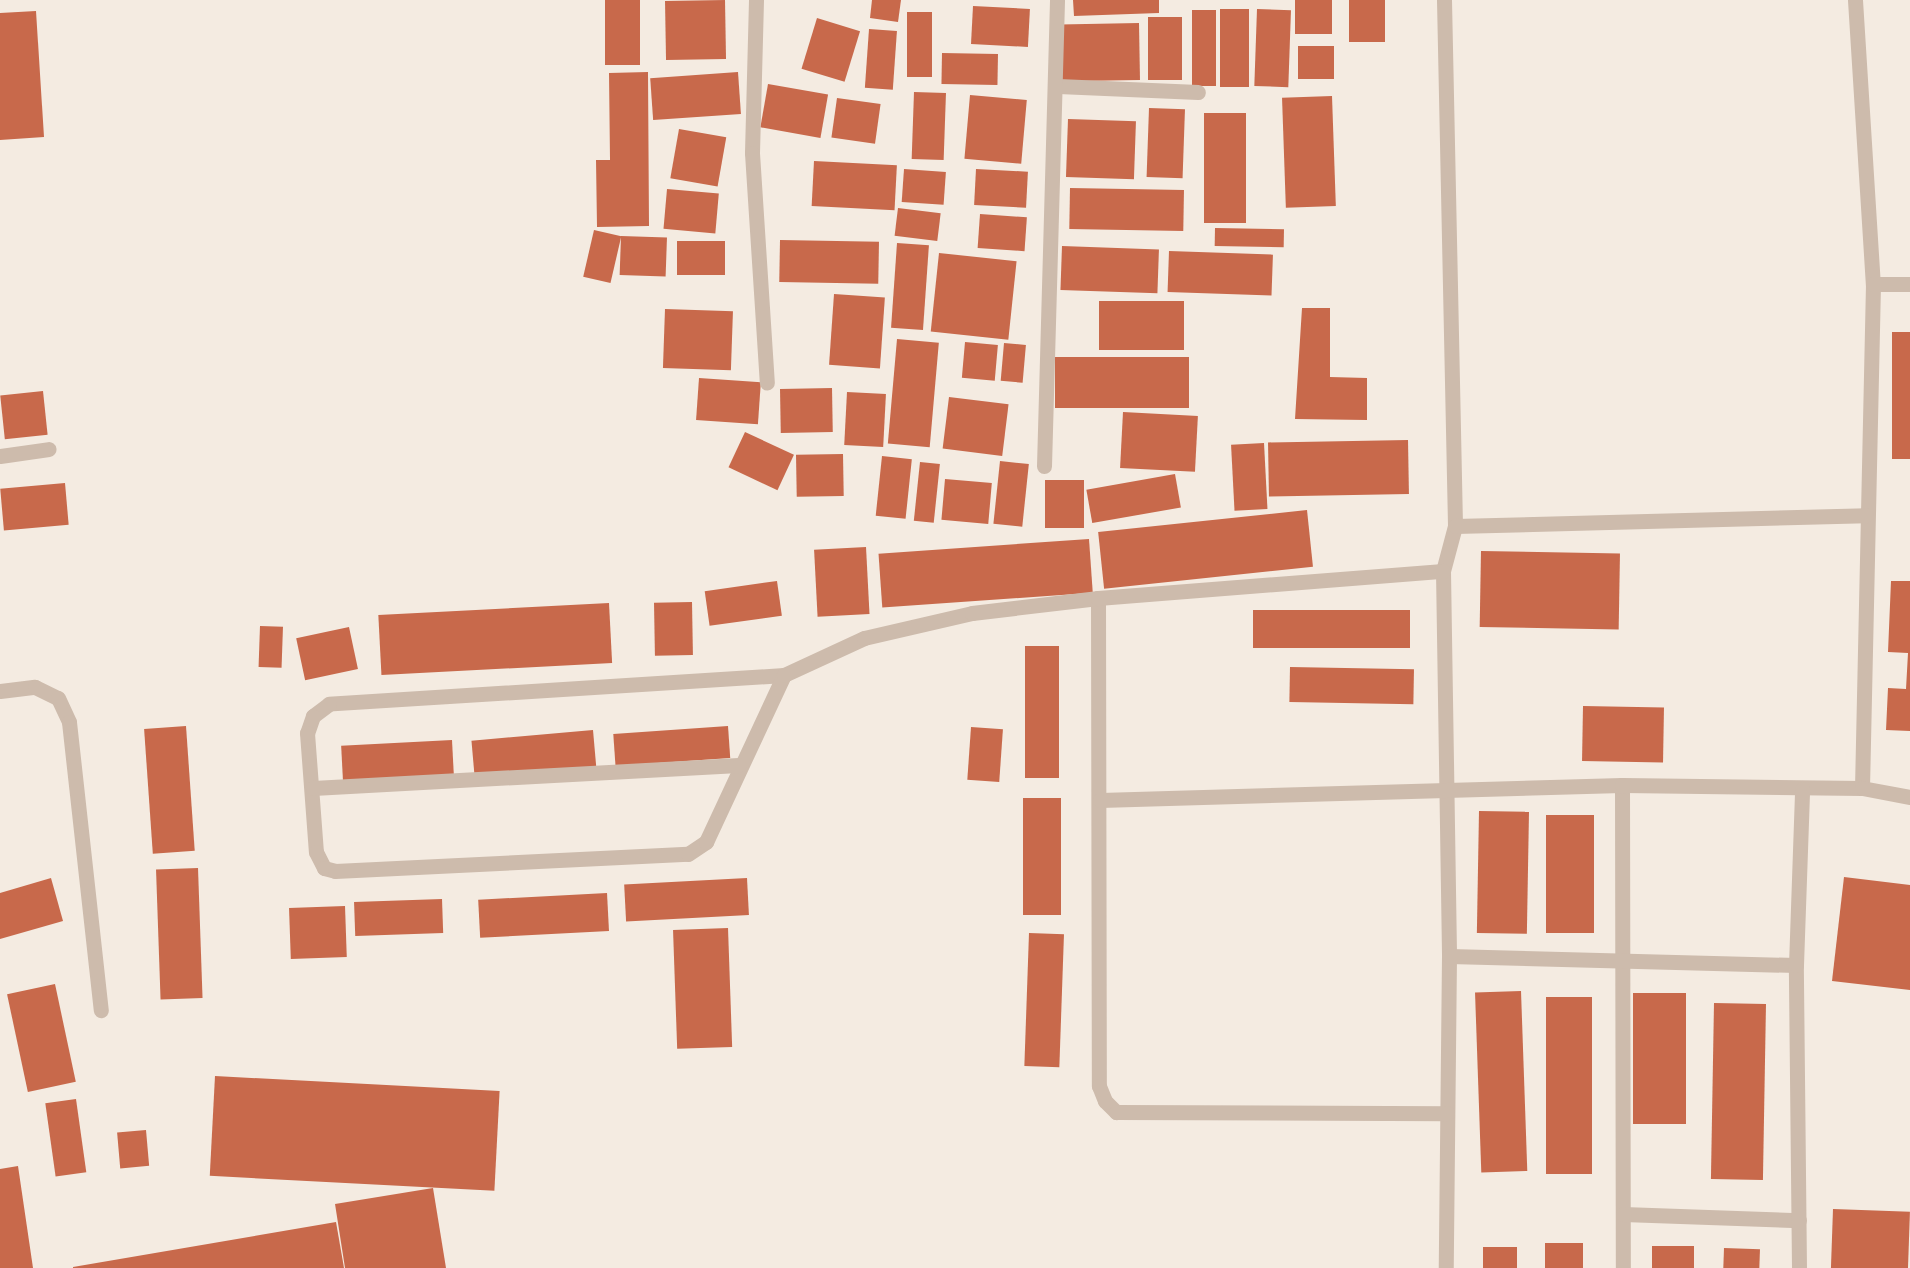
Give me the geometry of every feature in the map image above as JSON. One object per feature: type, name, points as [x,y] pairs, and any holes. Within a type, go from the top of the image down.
[{"type":"street","points":[[756,0],[752,153],[767,383]]},
{"type":"street","points":[[1044,466],[1058,86],[1057,0]]},
{"type":"street","points":[[1444,0],[1455,526],[1443,572],[1449,956],[1446,1268]]},
{"type":"street","points":[[1855,0],[1873,284],[1866,516],[1862,788]]},
{"type":"street","points":[[1058,86],[1198,92]]},
{"type":"street","points":[[1873,284],[1910,285]]},
{"type":"street","points":[[0,456],[49,449]]},
{"type":"street","points":[[1455,526],[1866,516]]},
{"type":"street","points":[[784,675],[738,765],[706,842],[688,854],[335,871],[324,868],[316,852],[308,733],[313,716],[329,704],[784,675],[864,638],[972,613],[1098,598],[1443,572]]},
{"type":"street","points":[[1098,598],[1099,1086],[1116,1112],[1447,1113]]},
{"type":"street","points":[[0,691],[35,687],[58,698],[69,722],[101,1010]]},
{"type":"street","points":[[313,788],[738,765]]},
{"type":"street","points":[[1100,800],[1446,794],[1623,785],[1862,788],[1910,797]]},
{"type":"street","points":[[1623,785],[1626,964],[1623,1268]]},
{"type":"street","points":[[1799,1268],[1796,965],[1802,789]]},
{"type":"street","points":[[1449,956],[1626,964],[1796,965]]},
{"type":"street","points":[[1623,1214],[1799,1220]]},
{"type":"building","points":[[605,0],[640,0],[640,65],[605,65]]},
{"type":"building","points":[[725,0],[726,59],[666,60],[665,1]]},
{"type":"building","points":[[872,0],[901,0],[898,22],[870,18]]},
{"type":"building","points":[[1073,0],[1159,0],[1159,13],[1074,16]]},
{"type":"building","points":[[1295,0],[1332,0],[1332,34],[1295,34]]},
{"type":"building","points":[[1349,0],[1385,0],[1385,42],[1349,42]]},
{"type":"building","points":[[973,6],[1030,9],[1028,47],[971,44]]},
{"type":"building","points":[[1220,9],[1249,9],[1249,87],[1220,87]]},
{"type":"building","points":[[1257,9],[1291,10],[1288,87],[1254,86]]},
{"type":"building","points":[[1192,10],[1216,10],[1216,86],[1192,86]]},
{"type":"building","points":[[36,11],[44,137],[0,140],[0,13]]},
{"type":"building","points":[[907,12],[932,12],[932,77],[907,77]]},
{"type":"building","points":[[1148,17],[1182,17],[1182,80],[1148,80]]},
{"type":"building","points":[[817,18],[860,31],[845,82],[802,69]]},
{"type":"building","points":[[1139,23],[1140,80],[1061,81],[1060,24]]},
{"type":"building","points":[[869,29],[897,31],[893,90],[865,88]]},
{"type":"building","points":[[1298,46],[1334,46],[1334,79],[1298,79]]},
{"type":"building","points":[[942,53],[998,54],[997,85],[941,84]]},
{"type":"building","points":[[648,72],[649,226],[597,227],[596,160],[610,160],[609,73]]},
{"type":"building","points":[[738,72],[741,114],[653,120],[650,78]]},
{"type":"building","points":[[768,84],[828,95],[820,138],[760,127]]},
{"type":"building","points":[[914,92],[946,93],[944,160],[912,159]]},
{"type":"building","points":[[970,95],[1027,100],[1021,164],[964,159]]},
{"type":"building","points":[[1332,96],[1336,206],[1286,208],[1282,98]]},
{"type":"building","points":[[837,98],[881,104],[875,144],[831,138]]},
{"type":"building","points":[[1149,108],[1185,109],[1183,178],[1147,177]]},
{"type":"building","points":[[1204,113],[1246,113],[1246,223],[1204,223]]},
{"type":"building","points":[[1068,119],[1136,121],[1134,179],[1066,177]]},
{"type":"building","points":[[679,129],[726,137],[718,187],[670,178]]},
{"type":"building","points":[[814,161],[897,165],[895,210],[812,206]]},
{"type":"building","points":[[904,169],[946,172],[944,205],[902,202]]},
{"type":"building","points":[[976,169],[1028,172],[1026,208],[974,205]]},
{"type":"building","points":[[1070,188],[1184,190],[1183,231],[1069,229]]},
{"type":"building","points":[[667,189],[719,194],[715,233],[664,229]]},
{"type":"building","points":[[898,208],[941,213],[937,241],[895,236]]},
{"type":"building","points":[[980,214],[1027,217],[1025,251],[978,248]]},
{"type":"building","points":[[1215,228],[1284,229],[1284,247],[1215,246]]},
{"type":"building","points":[[594,230],[621,236],[610,283],[583,277]]},
{"type":"building","points":[[621,236],[667,238],[666,277],[620,275]]},
{"type":"building","points":[[780,240],[879,242],[878,284],[779,282]]},
{"type":"building","points":[[677,241],[725,241],[725,275],[677,275]]},
{"type":"building","points":[[897,243],[929,245],[923,330],[891,328]]},
{"type":"building","points":[[1062,246],[1159,249],[1157,293],[1060,290]]},
{"type":"building","points":[[1169,251],[1273,255],[1272,296],[1168,292]]},
{"type":"building","points":[[939,253],[1017,261],[1008,340],[931,332]]},
{"type":"building","points":[[834,294],[885,298],[880,368],[829,365]]},
{"type":"building","points":[[1099,301],[1184,301],[1184,350],[1099,350]]},
{"type":"building","points":[[1302,308],[1330,308],[1330,377],[1367,378],[1367,420],[1295,419]]},
{"type":"building","points":[[665,309],[733,311],[731,370],[663,368]]},
{"type":"building","points":[[1892,332],[1910,332],[1910,459],[1892,459]]},
{"type":"building","points":[[897,339],[939,343],[930,447],[888,444]]},
{"type":"building","points":[[965,342],[998,345],[995,381],[962,378]]},
{"type":"building","points":[[1004,343],[1026,345],[1023,383],[1001,381]]},
{"type":"building","points":[[1055,357],[1189,357],[1189,408],[1055,408]]},
{"type":"building","points":[[699,378],[761,382],[758,424],[696,420]]},
{"type":"building","points":[[832,388],[833,432],[781,433],[780,389]]},
{"type":"building","points":[[43,391],[48,435],[5,439],[0,395]]},
{"type":"building","points":[[847,392],[886,394],[883,447],[844,445]]},
{"type":"building","points":[[949,397],[1009,404],[1002,456],[943,449]]},
{"type":"building","points":[[1123,412],[1198,416],[1195,472],[1120,468]]},
{"type":"building","points":[[745,432],[794,455],[777,490],[729,467]]},
{"type":"building","points":[[1408,440],[1409,494],[1269,496],[1268,442]]},
{"type":"building","points":[[1264,443],[1267,509],[1234,511],[1231,445]]},
{"type":"building","points":[[843,454],[844,496],[797,497],[796,455]]},
{"type":"building","points":[[882,456],[912,459],[906,519],[876,516]]},
{"type":"building","points":[[1000,461],[1029,464],[1022,527],[993,524]]},
{"type":"building","points":[[920,462],[940,464],[934,523],[914,521]]},
{"type":"building","points":[[1175,474],[1181,507],[1092,523],[1086,490]]},
{"type":"building","points":[[945,479],[992,483],[988,524],[941,520]]},
{"type":"building","points":[[1045,480],[1084,480],[1084,528],[1045,528]]},
{"type":"building","points":[[65,483],[69,525],[4,531],[0,489]]},
{"type":"building","points":[[1307,510],[1313,567],[1104,589],[1098,532]]},
{"type":"building","points":[[1089,539],[1093,593],[882,608],[879,554]]},
{"type":"building","points":[[866,547],[870,614],[818,617],[814,550]]},
{"type":"building","points":[[1481,551],[1620,553],[1619,629],[1480,627]]},
{"type":"building","points":[[777,581],[782,616],[710,626],[705,591]]},
{"type":"building","points":[[1891,581],[1910,581],[1910,731],[1886,730],[1888,688],[1906,689],[1908,653],[1888,652]]},
{"type":"building","points":[[692,602],[693,655],[655,656],[654,603]]},
{"type":"building","points":[[609,603],[612,663],[381,675],[378,615]]},
{"type":"building","points":[[1253,610],[1410,610],[1410,648],[1253,648]]},
{"type":"building","points":[[260,626],[283,627],[282,668],[259,667]]},
{"type":"building","points":[[349,627],[358,669],[305,680],[296,638]]},
{"type":"building","points":[[1025,646],[1059,646],[1059,778],[1025,778]]},
{"type":"building","points":[[1290,667],[1414,669],[1413,704],[1289,702]]},
{"type":"building","points":[[1583,706],[1664,707],[1663,762],[1582,761]]},
{"type":"building","points":[[186,726],[195,851],[153,854],[144,729]]},
{"type":"building","points":[[728,726],[730,758],[616,766],[613,734]]},
{"type":"building","points":[[971,727],[1003,729],[999,782],[967,780]]},
{"type":"building","points":[[593,730],[596,768],[475,778],[471,741]]},
{"type":"building","points":[[452,740],[454,777],[343,783],[341,746]]},
{"type":"building","points":[[1023,798],[1061,798],[1061,915],[1023,915]]},
{"type":"building","points":[[1479,811],[1529,812],[1527,934],[1477,933]]},
{"type":"building","points":[[1546,815],[1594,815],[1594,933],[1546,933]]},
{"type":"building","points":[[198,868],[203,998],[161,999],[156,869]]},
{"type":"building","points":[[1844,877],[1910,885],[1910,990],[1832,981]]},
{"type":"building","points":[[51,878],[63,921],[0,939],[0,893]]},
{"type":"building","points":[[747,878],[749,915],[626,921],[624,884]]},
{"type":"building","points":[[607,893],[609,931],[480,938],[478,900]]},
{"type":"building","points":[[442,899],[443,933],[355,936],[354,902]]},
{"type":"building","points":[[345,906],[347,957],[291,959],[289,908]]},
{"type":"building","points":[[728,928],[732,1047],[677,1049],[673,930]]},
{"type":"building","points":[[1029,933],[1064,934],[1059,1067],[1024,1066]]},
{"type":"building","points":[[55,984],[76,1082],[28,1092],[7,994]]},
{"type":"building","points":[[1521,991],[1527,1171],[1481,1172],[1475,993]]},
{"type":"building","points":[[1633,993],[1686,993],[1686,1124],[1633,1124]]},
{"type":"building","points":[[1546,997],[1592,997],[1592,1174],[1546,1174]]},
{"type":"building","points":[[1714,1003],[1766,1004],[1763,1180],[1711,1179]]},
{"type":"building","points":[[215,1076],[500,1091],[494,1191],[210,1176]]},
{"type":"building","points":[[76,1099],[86,1172],[56,1177],[45,1103]]},
{"type":"building","points":[[146,1130],[149,1166],[120,1168],[117,1133]]},
{"type":"building","points":[[18,1166],[33,1268],[0,1268],[0,1169]]},
{"type":"building","points":[[433,1188],[446,1268],[345,1268],[335,1204]]},
{"type":"building","points":[[1833,1209],[1910,1212],[1908,1268],[1831,1268]]},
{"type":"building","points":[[336,1222],[344,1268],[73,1268],[73,1267]]},
{"type":"building","points":[[1545,1243],[1583,1243],[1583,1268],[1545,1268]]},
{"type":"building","points":[[1652,1246],[1694,1246],[1694,1268],[1652,1268]]},
{"type":"building","points":[[1483,1247],[1517,1247],[1517,1268],[1483,1268]]},
{"type":"building","points":[[1724,1248],[1760,1249],[1759,1268],[1723,1268]]}]
